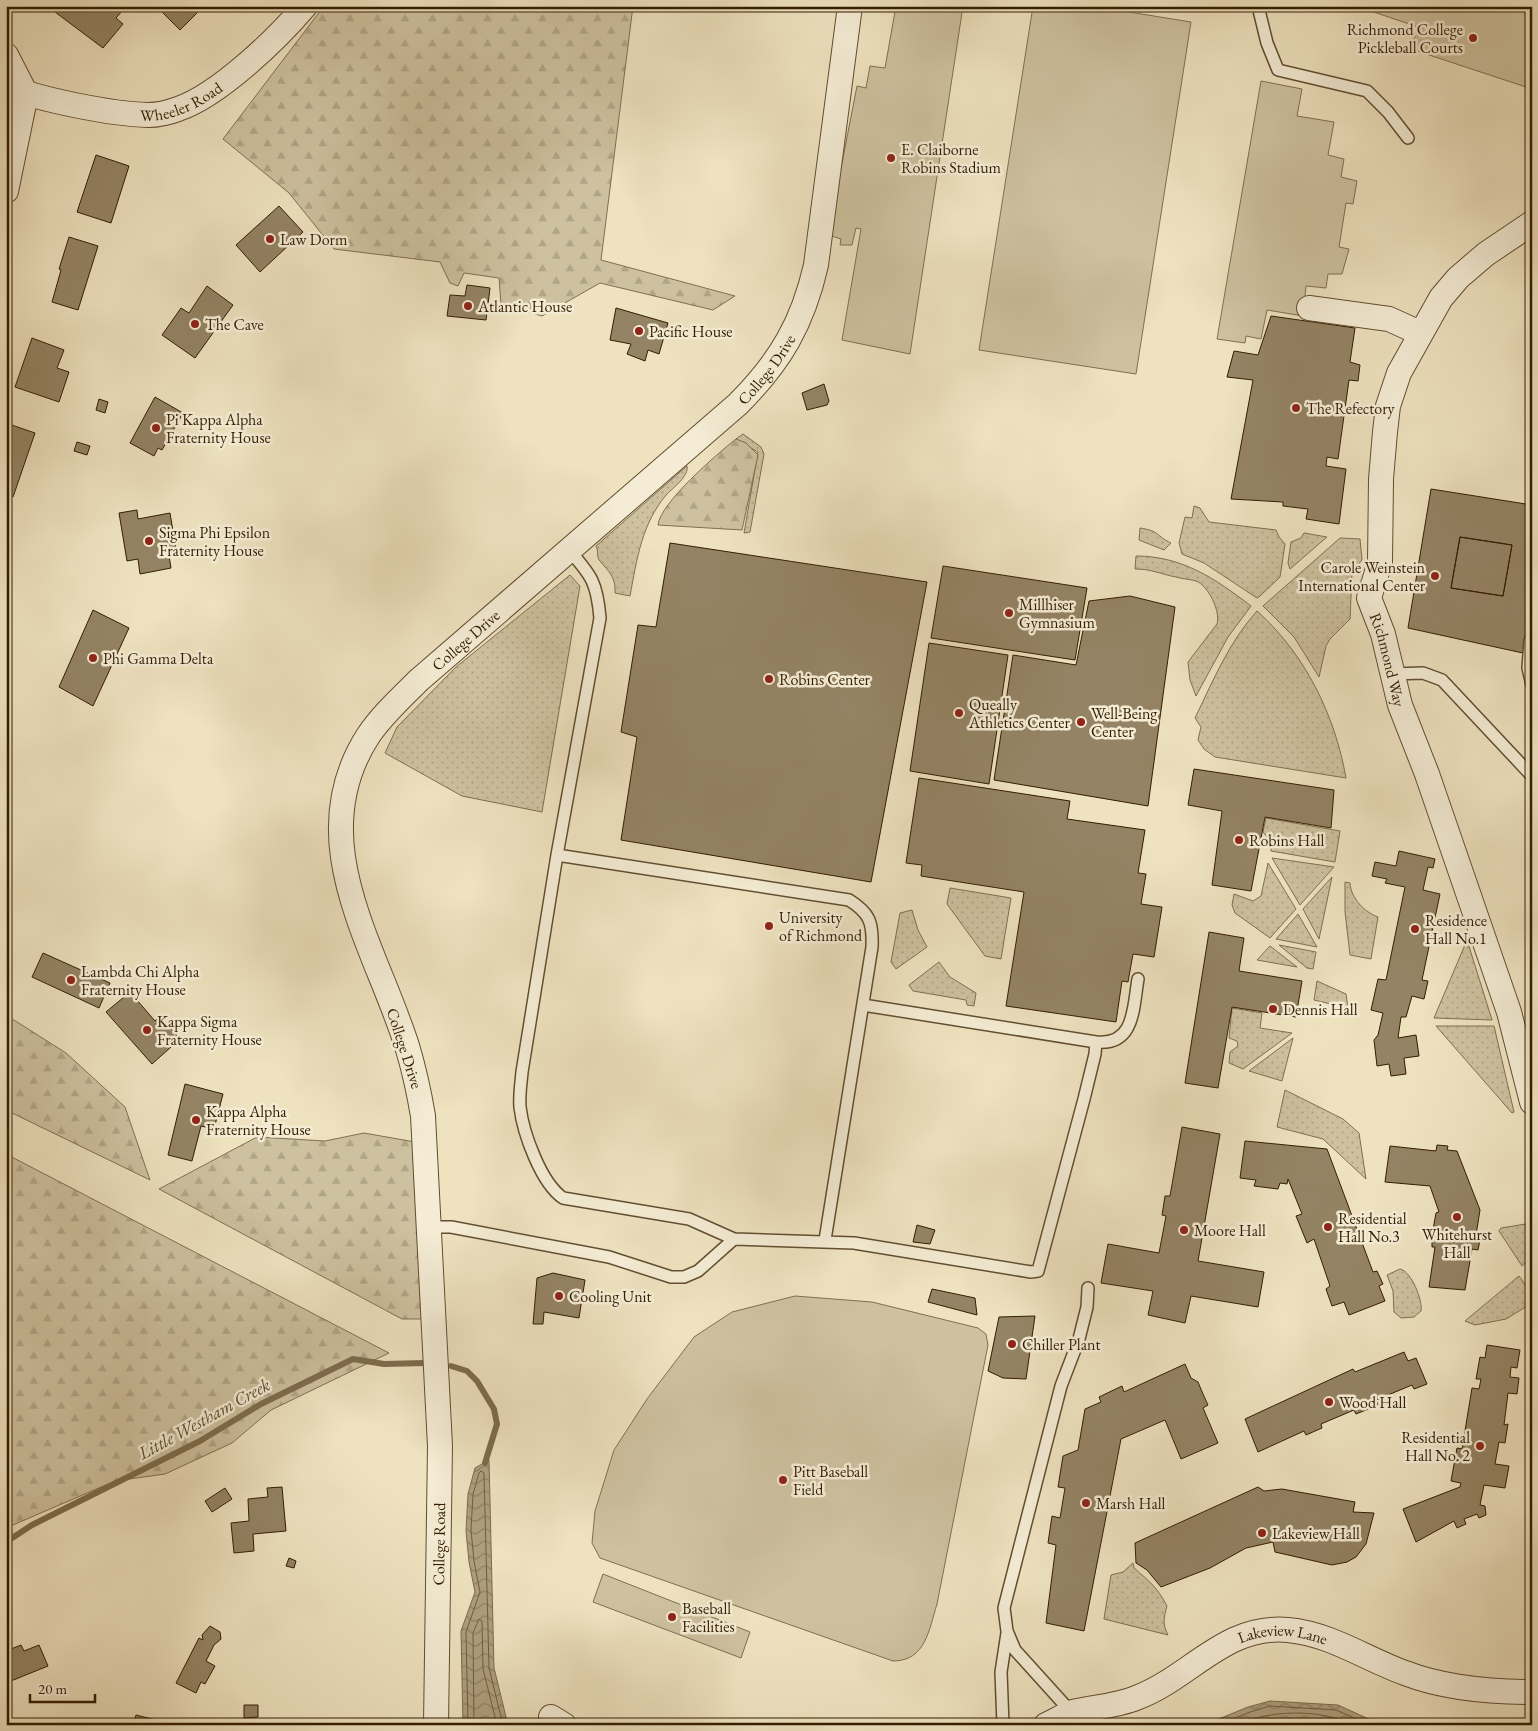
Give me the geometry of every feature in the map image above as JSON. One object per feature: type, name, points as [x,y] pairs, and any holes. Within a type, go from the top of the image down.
[{"type":"street","name":"Wheeler Road","points":[[16,90],[100,108],[149,115],[178,109],[195,101],[224,81],[267,46],[305,6]]},
{"type":"street","name":"College Drive","points":[[437,1364],[423,1116],[419,1088],[407,1044],[352,904],[342,844],[344,791],[363,745],[386,712],[418,680],[738,404],[758,384],[796,329],[808,298],[816,266],[850,6]]},
{"type":"street","points":[[6,55],[16,90],[10,180],[6,191]]},
{"type":"street","name":"Richmond Way","points":[[1532,223],[1486,254],[1458,278],[1441,298],[1399,373],[1388,406],[1381,478],[1380,562],[1369,598],[1383,634],[1400,705],[1430,783],[1509,1012],[1532,1102]]},
{"type":"street","points":[[1309,308],[1389,318],[1420,333]]},
{"type":"street","name":"College Road","points":[[436,1725],[440,1505],[437,1364]]},
{"type":"street","name":"Lakeview Lane","points":[[1046,1725],[1072,1713],[1136,1698],[1168,1682],[1215,1649],[1233,1639],[1271,1630],[1287,1630],[1324,1638],[1406,1674],[1459,1687],[1532,1692]]},
{"type":"lane","points":[[1258,6],[1267,43],[1278,70],[1367,91],[1388,112],[1408,138]]},
{"type":"lane","points":[[569,550],[596,586],[600,618],[556,855],[520,1092],[522,1117],[535,1158],[557,1194],[563,1198],[689,1219],[734,1239],[825,1240],[1038,1271],[1069,1157],[1095,1054],[1096,1042]]},
{"type":"lane","points":[[1530,641],[1528,668],[1532,685]]},
{"type":"lane","points":[[1393,674],[1423,673],[1442,680],[1532,776]]},
{"type":"lane","points":[[556,855],[849,900],[862,908],[869,917],[873,931],[863,1005],[825,1240]]},
{"type":"lane","points":[[863,1005],[1096,1042],[1114,1041],[1126,1031],[1131,1020],[1138,979]]},
{"type":"lane","points":[[429,1227],[450,1226],[609,1257],[671,1277],[684,1277],[698,1271],[734,1239]]},
{"type":"lane","points":[[1072,1713],[1015,1650],[1007,1631],[1004,1608],[1061,1386],[1079,1340],[1087,1307],[1088,1288]]},
{"type":"lane","points":[[1002,1725],[1001,1672],[1007,1631]]},
{"type":"green space","points":[[324,6],[633,6],[601,260],[735,296],[713,310],[600,283],[542,316],[501,304],[499,278],[464,273],[458,286],[450,283],[440,262],[334,249],[289,193],[223,139]]},
{"type":"green space","name":"E. Claiborne Robins Stadium","points":[[896,6],[963,6],[910,354],[842,340],[861,229],[856,228],[852,245],[840,245],[841,239],[828,235],[857,86],[866,88],[870,66],[885,68]]},
{"type":"green space","points":[[1033,6],[1092,6],[1191,22],[1136,374],[979,350]]},
{"type":"green space","name":"Richmond College Pickleball Courts","points":[[1356,6],[1532,6],[1532,89],[1411,49],[1418,27]]},
{"type":"green space","points":[[1261,81],[1302,89],[1297,116],[1334,122],[1328,155],[1344,159],[1341,177],[1357,181],[1353,204],[1346,203],[1339,247],[1349,249],[1342,274],[1328,274],[1326,288],[1306,286],[1303,316],[1267,310],[1261,339],[1246,336],[1245,343],[1217,339]]},
{"type":"green space","points":[[743,434],[761,447],[764,454],[750,532],[744,533],[758,452],[736,439]]},
{"type":"green space","points":[[736,439],[746,443],[758,455],[742,530],[658,525],[668,504],[703,467]]},
{"type":"green space","points":[[687,466],[686,474],[659,505],[646,529],[638,555],[630,596],[615,593],[613,579],[599,559],[596,546]]},
{"type":"green space","points":[[1194,506],[1200,508],[1209,522],[1276,530],[1285,544],[1280,577],[1260,596],[1257,598],[1204,563],[1182,554],[1179,543],[1185,517],[1192,518]]},
{"type":"green space","points":[[1140,528],[1155,532],[1171,543],[1164,550],[1139,540]]},
{"type":"green space","points":[[1304,533],[1327,537],[1290,569],[1288,563],[1291,542],[1301,538]]},
{"type":"green space","points":[[1340,538],[1360,539],[1362,560],[1352,572],[1350,619],[1330,639],[1326,646],[1319,677],[1294,637],[1263,606]]},
{"type":"green space","points":[[1136,556],[1168,560],[1198,571],[1225,587],[1251,606],[1228,637],[1196,696],[1190,680],[1188,662],[1217,624],[1218,619],[1215,606],[1209,593],[1196,581],[1135,569]]},
{"type":"green space","points":[[570,575],[580,586],[542,812],[462,796],[385,753],[397,727],[456,667]]},
{"type":"green space","points":[[1257,611],[1290,646],[1315,687],[1334,731],[1346,778],[1215,757],[1204,749],[1198,740],[1201,727],[1195,718],[1230,649]]},
{"type":"green space","points":[[1266,818],[1340,831],[1335,862],[1271,851],[1271,842],[1263,832]]},
{"type":"green space","points":[[1272,858],[1334,867],[1300,905]]},
{"type":"green space","points":[[1268,863],[1296,909],[1270,938],[1235,913],[1232,905],[1234,894],[1253,901],[1261,896]]},
{"type":"green space","points":[[1332,877],[1319,939],[1303,909]]},
{"type":"green space","points":[[1345,882],[1350,883],[1353,894],[1359,904],[1368,912],[1378,917],[1371,959],[1350,955],[1345,912]]},
{"type":"green space","points":[[950,888],[1011,898],[1001,959],[985,956],[947,904]]},
{"type":"green space","points":[[912,910],[918,930],[927,947],[896,969],[891,962],[900,913]]},
{"type":"green space","points":[[1298,914],[1317,947],[1276,939]]},
{"type":"green space","points":[[1467,940],[1492,1020],[1434,1018]]},
{"type":"green space","points":[[1279,945],[1316,952],[1313,969],[1307,968]]},
{"type":"green space","points":[[1270,946],[1297,967],[1257,960]]},
{"type":"green space","points":[[939,962],[950,977],[976,993],[974,1006],[967,1005],[966,1000],[913,991],[909,985]]},
{"type":"green space","points":[[1317,981],[1346,994],[1348,1008],[1314,1000]]},
{"type":"green space","points":[[1232,1008],[1262,1013],[1260,1028],[1292,1033],[1243,1069],[1229,1063],[1230,1052],[1238,1046],[1237,1041],[1229,1038]]},
{"type":"green space","points":[[6,1015],[66,1053],[125,1107],[150,1180],[6,1110]]},
{"type":"green space","points":[[1436,1026],[1494,1026],[1514,1112],[1512,1113]]},
{"type":"green space","points":[[1293,1038],[1282,1081],[1249,1071]]},
{"type":"green space","points":[[1285,1090],[1343,1119],[1359,1133],[1366,1179],[1323,1139],[1277,1127]]},
{"type":"green space","points":[[364,1133],[415,1142],[427,1319],[402,1319],[159,1189],[257,1137],[325,1141]]},
{"type":"green space","points":[[6,1154],[389,1353],[271,1410],[232,1443],[165,1474],[115,1481],[6,1528]]},
{"type":"green space","points":[[1532,1223],[1532,1257],[1522,1266],[1499,1231],[1501,1228]]},
{"type":"green space","points":[[1400,1269],[1412,1280],[1420,1300],[1421,1311],[1414,1317],[1401,1318],[1394,1312],[1393,1291],[1387,1275]]},
{"type":"green space","points":[[1519,1276],[1532,1294],[1532,1303],[1506,1319],[1475,1325],[1465,1321]]},
{"type":"green space","name":"Pitt Baseball Field","points":[[795,1296],[872,1302],[978,1328],[986,1334],[988,1345],[937,1604],[924,1642],[913,1656],[904,1660],[893,1661],[600,1558],[592,1543],[595,1511],[614,1450],[647,1399],[694,1337],[732,1312]]},
{"type":"green space","points":[[1133,1563],[1134,1568],[1156,1589],[1167,1606],[1164,1620],[1168,1635],[1104,1619],[1111,1575],[1123,1572]]},
{"type":"green space","name":"Baseball Facilities","points":[[603,1574],[750,1632],[741,1658],[593,1602]]},
{"type":"water","points":[[489,1460],[494,1668],[508,1725],[463,1725],[461,1631],[475,1592],[469,1562],[466,1531],[468,1494],[475,1468]]},
{"type":"water","points":[[1270,1701],[1338,1705],[1382,1725],[1204,1725],[1248,1707]]},
{"type":"building","points":[[60,6],[118,6],[123,10],[116,18],[123,24],[103,48],[55,12]]},
{"type":"building","points":[[156,6],[201,6],[202,8],[180,30]]},
{"type":"building","points":[[96,155],[129,166],[111,223],[77,212]]},
{"type":"building","name":"Law Dorm","points":[[279,206],[303,232],[260,272],[236,245]]},
{"type":"building","points":[[69,237],[98,246],[78,310],[52,302],[61,270],[59,269]]},
{"type":"building","name":"Atlantic House","points":[[467,285],[490,288],[486,320],[447,316],[450,295],[465,296]]},
{"type":"building","name":"The Cave","points":[[207,286],[233,305],[195,358],[162,335],[181,308],[189,313]]},
{"type":"building","name":"Pacific House","points":[[616,308],[668,323],[659,354],[648,350],[645,361],[627,354],[631,344],[610,340]]},
{"type":"building","name":"The Refectory","points":[[1271,316],[1355,328],[1350,362],[1360,365],[1358,381],[1349,380],[1338,459],[1327,457],[1326,466],[1346,469],[1339,524],[1306,519],[1308,509],[1283,506],[1283,502],[1231,499],[1253,380],[1227,377],[1234,351],[1258,355]]},
{"type":"building","points":[[32,338],[64,350],[57,368],[69,372],[59,402],[15,387]]},
{"type":"building","points":[[824,384],[829,401],[827,405],[807,410],[802,393]]},
{"type":"building","name":"Pi Kappa Alpha Fraternity House","points":[[155,397],[183,413],[162,450],[158,448],[154,456],[130,443]]},
{"type":"building","points":[[99,399],[108,402],[105,413],[96,410]]},
{"type":"building","points":[[6,423],[35,433],[13,497],[6,495]]},
{"type":"building","points":[[77,442],[90,446],[87,455],[74,451]]},
{"type":"building","name":"Carole Weinstein International Center","points":[[1431,489],[1532,505],[1532,655],[1408,628]],"holes":[[[1460,537],[1512,545],[1503,596],[1451,588]]]},
{"type":"building","name":"Sigma Phi Epsilon Fraternity House","points":[[137,510],[138,519],[170,513],[176,549],[168,550],[171,568],[140,574],[138,559],[127,561],[119,513]]},
{"type":"building","name":"Carole Weinstein International Center","points":[[1460,537],[1512,545],[1503,596],[1451,588]]},
{"type":"building","name":"Robins Center","points":[[670,543],[927,582],[871,882],[621,840],[637,737],[621,732],[638,625],[656,627]]},
{"type":"building","name":"Millhiser Gymnasium","points":[[943,566],[1087,588],[1075,660],[931,638]]},
{"type":"building","name":"Well-Being Center","points":[[1130,596],[1175,607],[1148,806],[994,780],[1013,655],[1076,665],[1089,601]]},
{"type":"building","name":"Phi Gamma Delta","points":[[93,610],[129,628],[93,706],[59,687]]},
{"type":"building","name":"Queally Athletics Center","points":[[929,643],[1008,655],[989,784],[910,771]]},
{"type":"building","name":"Robins Hall","points":[[1194,769],[1334,790],[1331,828],[1265,817],[1251,891],[1212,885],[1222,811],[1188,805]]},
{"type":"building","points":[[919,778],[1070,801],[1067,819],[1145,830],[1138,873],[1146,874],[1141,904],[1162,907],[1154,957],[1133,954],[1128,982],[1122,981],[1116,1022],[1006,1006],[1024,892],[921,876],[922,865],[906,863]]},
{"type":"building","name":"Residence Hall No.1","points":[[1399,851],[1435,859],[1433,868],[1428,867],[1423,890],[1440,894],[1422,980],[1428,981],[1424,999],[1412,996],[1406,1017],[1401,1017],[1398,1038],[1416,1035],[1419,1056],[1404,1058],[1406,1074],[1391,1076],[1389,1064],[1377,1066],[1374,1040],[1378,1035],[1383,1013],[1371,1010],[1378,979],[1386,980],[1405,887],[1385,883],[1387,879],[1372,876],[1375,862],[1396,866]]},
{"type":"building","name":"Dennis Hall","points":[[1209,932],[1244,938],[1239,971],[1302,981],[1296,1017],[1232,1007],[1218,1088],[1185,1083]]},
{"type":"building","name":"Lambda Chi Alpha Fraternity House","points":[[43,953],[110,983],[99,1008],[32,977]]},
{"type":"building","name":"Kappa Sigma Fraternity House","points":[[130,992],[155,1021],[160,1016],[180,1039],[152,1064],[106,1012]]},
{"type":"building","name":"Kappa Alpha Fraternity House","points":[[185,1084],[223,1094],[214,1129],[201,1126],[192,1161],[168,1155]]},
{"type":"building","name":"Moore Hall","points":[[1182,1127],[1220,1134],[1198,1261],[1264,1272],[1258,1307],[1191,1296],[1185,1323],[1148,1315],[1153,1291],[1101,1283],[1108,1244],[1159,1253],[1166,1216],[1162,1215],[1165,1196],[1170,1196]]},
{"type":"building","name":"Residential Hall No.3","points":[[1245,1141],[1327,1149],[1373,1272],[1377,1271],[1383,1284],[1379,1286],[1385,1301],[1349,1315],[1344,1302],[1332,1306],[1326,1289],[1330,1286],[1314,1239],[1307,1243],[1296,1216],[1302,1214],[1288,1179],[1287,1184],[1280,1183],[1278,1189],[1254,1186],[1256,1180],[1240,1178]]},
{"type":"building","name":"Whitehurst Hall","points":[[1437,1145],[1448,1146],[1447,1150],[1457,1151],[1480,1210],[1476,1235],[1481,1235],[1478,1250],[1472,1249],[1465,1290],[1429,1287],[1435,1247],[1432,1247],[1432,1235],[1436,1213],[1439,1212],[1430,1186],[1385,1182],[1390,1146],[1436,1151]]},
{"type":"building","points":[[917,1225],[935,1230],[930,1244],[913,1242]]},
{"type":"building","name":"Cooling Unit","points":[[553,1273],[585,1280],[579,1318],[544,1312],[543,1324],[533,1324],[537,1278]]},
{"type":"building","points":[[932,1289],[975,1298],[977,1315],[928,1302]]},
{"type":"building","name":"Chiller Plant","points":[[1035,1316],[1026,1379],[1003,1378],[988,1371],[999,1317]]},
{"type":"building","name":"Residential Hall No. 2","points":[[1487,1345],[1520,1350],[1517,1368],[1511,1367],[1510,1377],[1519,1378],[1517,1394],[1508,1393],[1504,1425],[1508,1424],[1505,1443],[1499,1442],[1495,1464],[1509,1466],[1505,1488],[1484,1485],[1480,1505],[1485,1506],[1486,1515],[1479,1518],[1477,1514],[1464,1519],[1466,1524],[1457,1528],[1454,1521],[1416,1542],[1403,1509],[1460,1487],[1461,1483],[1451,1481],[1457,1448],[1462,1449],[1472,1388],[1479,1389],[1481,1379],[1476,1379],[1480,1357],[1485,1358]]},
{"type":"building","name":"Wood Hall","points":[[1404,1352],[1408,1361],[1416,1358],[1427,1384],[1414,1389],[1412,1385],[1376,1400],[1378,1405],[1356,1414],[1354,1410],[1321,1424],[1322,1428],[1306,1435],[1304,1431],[1258,1452],[1245,1419],[1353,1369],[1355,1372]]},
{"type":"building","name":"Marsh Hall","points":[[1185,1364],[1191,1378],[1198,1382],[1208,1405],[1203,1408],[1218,1443],[1181,1459],[1165,1420],[1121,1439],[1084,1631],[1046,1623],[1056,1545],[1048,1543],[1052,1516],[1060,1518],[1065,1488],[1058,1487],[1063,1456],[1078,1450],[1085,1409],[1101,1402],[1099,1397],[1122,1386],[1124,1392]]},
{"type":"building","points":[[282,1487],[286,1531],[253,1534],[254,1551],[234,1553],[231,1523],[249,1521],[248,1499],[268,1497],[267,1488]]},
{"type":"building","name":"Lakeview Hall","points":[[1258,1487],[1264,1491],[1282,1489],[1355,1502],[1353,1512],[1374,1513],[1366,1544],[1356,1557],[1347,1562],[1332,1565],[1275,1552],[1273,1542],[1246,1548],[1210,1568],[1161,1587],[1147,1570],[1136,1563],[1135,1543]]},
{"type":"building","points":[[225,1488],[232,1499],[212,1512],[205,1501]]},
{"type":"building","points":[[289,1558],[296,1561],[294,1568],[286,1566]]},
{"type":"building","points":[[210,1626],[220,1632],[221,1639],[214,1645],[206,1661],[215,1666],[205,1684],[201,1682],[196,1693],[176,1683],[199,1638],[203,1640],[202,1635]]},
{"type":"building","points":[[21,1645],[24,1651],[39,1645],[48,1666],[6,1683],[6,1651]]},
{"type":"building","points":[[244,1705],[258,1705],[258,1717],[244,1718]]},
{"type":"building","points":[[136,1715],[156,1720],[155,1725],[133,1725]]},
{"type":"waterway","name":"Little Westham Creek","points":[[6,1542],[32,1525],[200,1441],[261,1404],[353,1359],[384,1364],[425,1363]]},
{"type":"waterway","name":"Little Westham Creek","points":[[451,1366],[467,1371],[477,1381],[494,1409],[497,1424],[485,1463]]},
{"type":"place","name":"Richmond College Pickleball Courts","points":[[1473,38]]},
{"type":"place","name":"E. Claiborne Robins Stadium","points":[[891,158]]},
{"type":"place","name":"Law Dorm","points":[[270,239]]},
{"type":"place","name":"Atlantic House","points":[[468,306]]},
{"type":"place","name":"The Cave","points":[[195,324]]},
{"type":"place","name":"Pacific House","points":[[639,331]]},
{"type":"place","name":"The Refectory","points":[[1296,408]]},
{"type":"place","name":"Pi Kappa Alpha Fraternity House","points":[[156,428]]},
{"type":"place","name":"Sigma Phi Epsilon Fraternity House","points":[[149,541]]},
{"type":"place","name":"Carole Weinstein International Center","points":[[1435,576]]},
{"type":"place","name":"Millhiser Gymnasium","points":[[1009,613]]},
{"type":"place","name":"Phi Gamma Delta","points":[[93,658]]},
{"type":"place","name":"Robins Center","points":[[769,679]]},
{"type":"place","name":"Queally Athletics Center","points":[[959,713]]},
{"type":"place","name":"Well-Being Center","points":[[1081,722]]},
{"type":"place","name":"Robins Hall","points":[[1239,840]]},
{"type":"place","name":"University of Richmond","points":[[769,926]]},
{"type":"place","name":"Residence Hall No.1","points":[[1415,929]]},
{"type":"place","name":"Lambda Chi Alpha Fraternity House","points":[[71,980]]},
{"type":"place","name":"Dennis Hall","points":[[1273,1009]]},
{"type":"place","name":"Kappa Sigma Fraternity House","points":[[147,1030]]},
{"type":"place","name":"Kappa Alpha Fraternity House","points":[[196,1120]]},
{"type":"place","name":"Whitehurst Hall","points":[[1457,1217]]},
{"type":"place","name":"Residential Hall No.3","points":[[1328,1227]]},
{"type":"place","name":"Moore Hall","points":[[1184,1230]]},
{"type":"place","name":"Cooling Unit","points":[[559,1296]]},
{"type":"place","name":"Chiller Plant","points":[[1012,1344]]},
{"type":"place","name":"Wood Hall","points":[[1329,1402]]},
{"type":"place","name":"Residential Hall No. 2","points":[[1480,1446]]},
{"type":"place","name":"Pitt Baseball Field","points":[[783,1480]]},
{"type":"place","name":"Marsh Hall","points":[[1086,1503]]},
{"type":"place","name":"Lakeview Hall","points":[[1262,1533]]},
{"type":"place","name":"Baseball Facilities","points":[[672,1617]]}]
